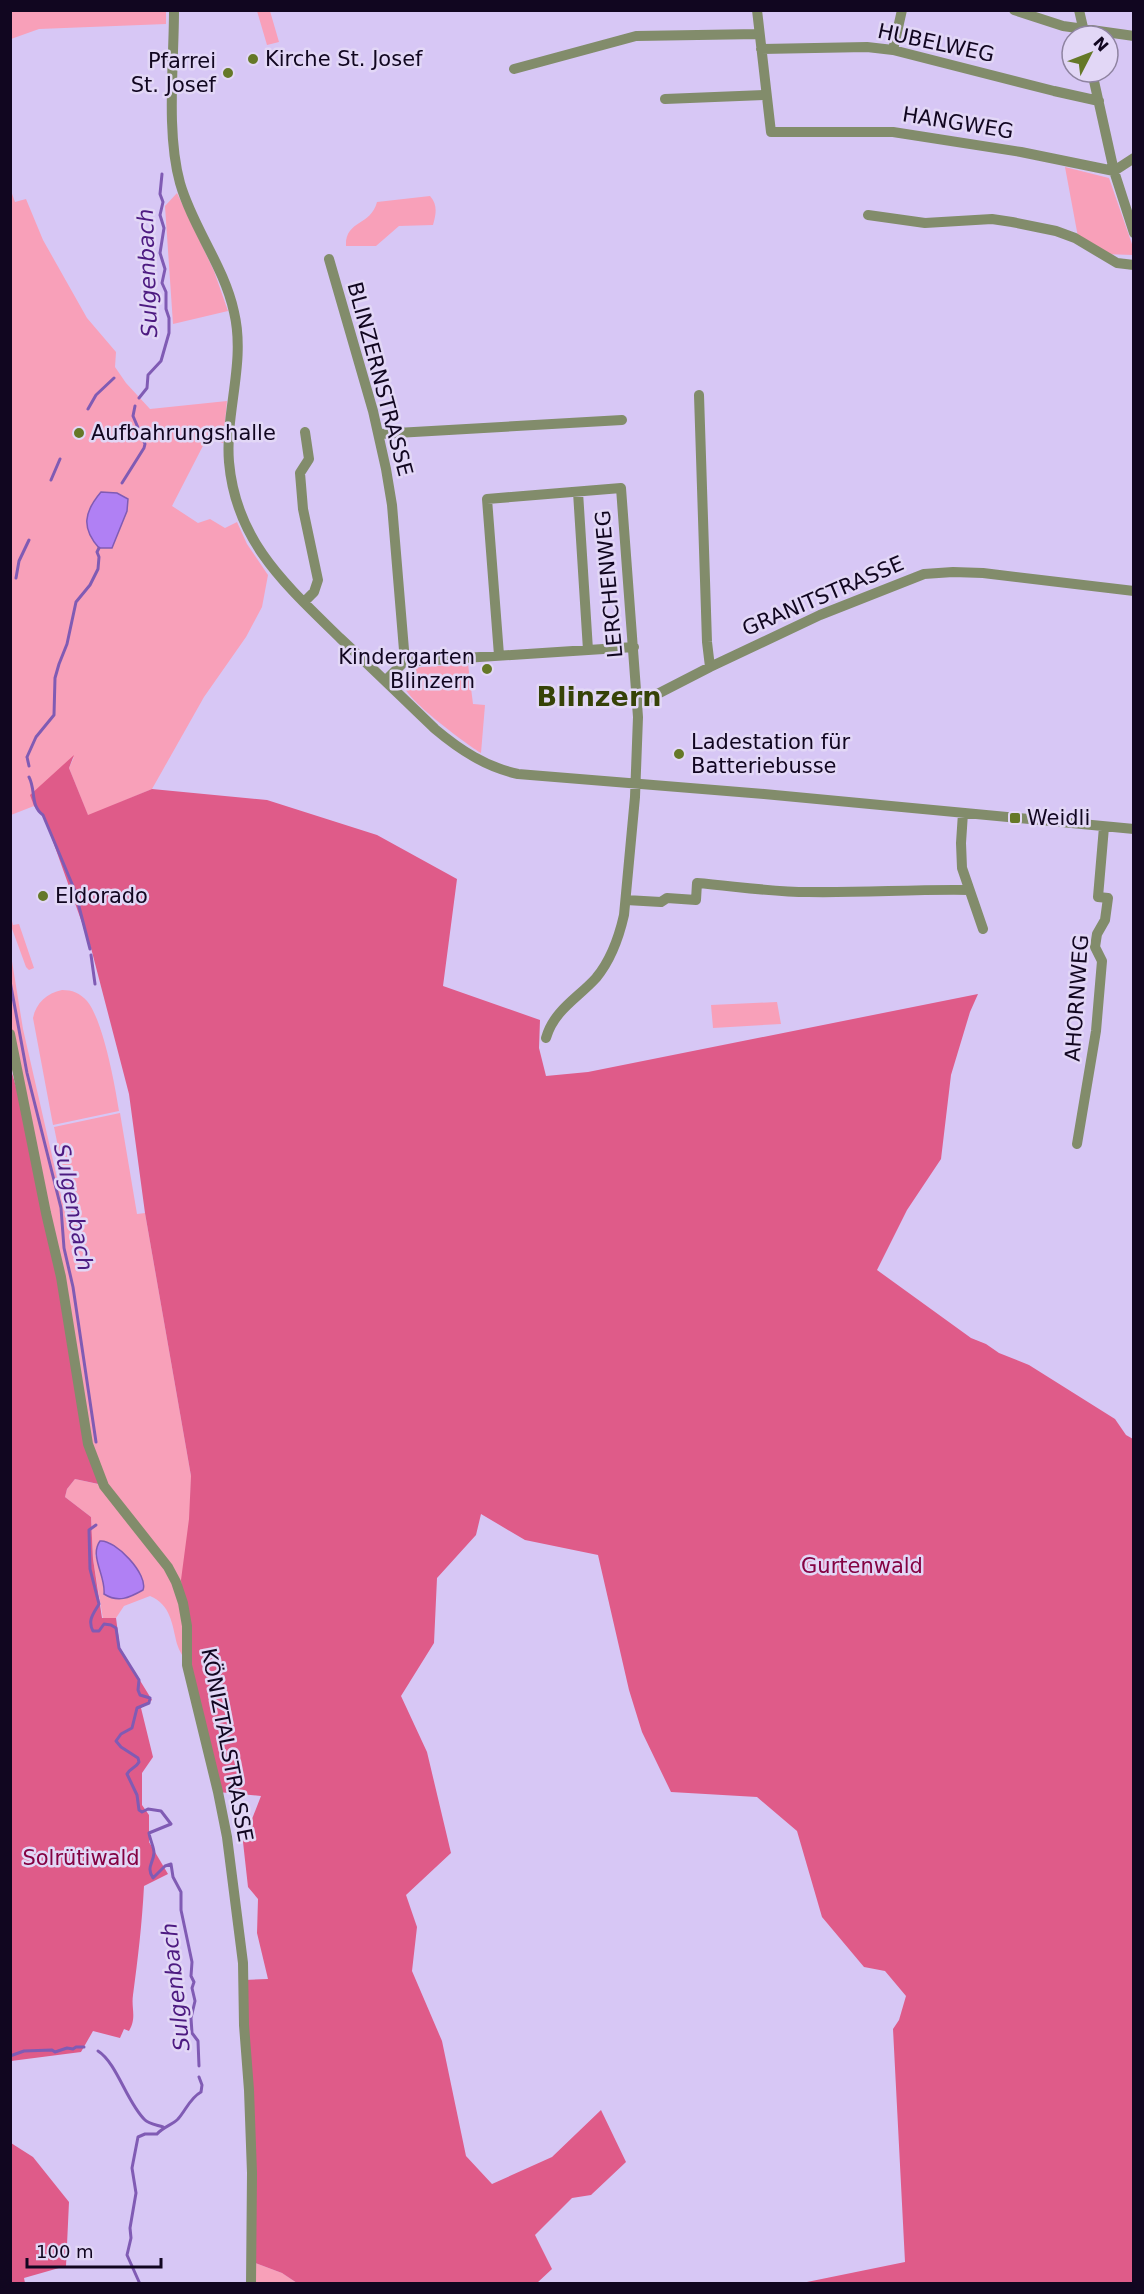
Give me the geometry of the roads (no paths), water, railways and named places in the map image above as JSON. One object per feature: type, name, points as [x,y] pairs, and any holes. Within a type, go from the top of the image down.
[{"type":"street","points":[[174,10],[173,136],[176,163],[184,194],[220,269],[235,315],[238,350],[229,442],[233,488],[239,510],[253,540],[274,571],[452,743],[492,767],[518,774],[1134,829]]},
{"type":"street","points":[[665,99],[765,95],[757,10]]},
{"type":"street","points":[[893,50],[902,10]]},
{"type":"street","points":[[1014,10],[1060,26]]},
{"type":"street","points":[[514,69],[636,36],[759,33]]},
{"type":"street","name":"HUBELWEG","points":[[761,49],[867,47],[893,50],[1054,92],[1099,101]]},
{"type":"street","points":[[1095,84],[1114,171],[1134,233]]},
{"type":"street","name":"HANGWEG","points":[[765,95],[771,132],[893,132],[1021,152],[1114,171]]},
{"type":"street","points":[[1114,171],[1134,158]]},
{"type":"street","points":[[868,215],[925,223],[1005,220],[1056,231],[1075,238],[1117,263],[1134,265]]},
{"type":"street","name":"BLINZERNSTRASSE","points":[[329,259],[379,434],[392,506],[404,662]]},
{"type":"street","points":[[699,394],[710,667]]},
{"type":"street","points":[[379,434],[622,420]]},
{"type":"street","points":[[304,602],[314,592],[318,580],[303,509],[300,473],[309,459],[305,432]]},
{"type":"street","name":"LERCHENWEG","points":[[546,1038],[558,1014],[596,977],[608,960],[620,932],[626,900],[635,784],[638,705],[621,488],[578,492]]},
{"type":"street","points":[[499,655],[487,499],[578,492],[588,650]]},
{"type":"street","name":"GRANITSTRASSE","points":[[638,705],[710,667],[820,615],[924,574],[983,573],[1134,591]]},
{"type":"street","points":[[386,681],[404,662],[634,647]]},
{"type":"street","points":[[963,813],[961,853],[969,890],[983,929]]},
{"type":"street","name":"AHORNWEG","points":[[1077,1144],[1096,1031],[1102,961],[1095,947],[1096,934],[1106,920],[1108,898],[1098,897],[1104,827]]},
{"type":"street","points":[[626,900],[662,902],[668,898],[696,900],[698,883],[805,892],[969,890]]},
{"type":"street","name":"KÖNIZTALSTRASSE","points":[[10,1034],[45,1213],[61,1277],[88,1444],[104,1486],[168,1567],[183,1603],[187,1626],[188,1665],[224,1826],[243,1963],[252,2173],[251,2283]]},
{"type":"waterway","name":"Sulgenbach","points":[[139,398],[147,388],[148,375],[161,361],[169,333],[166,292],[162,283],[165,269],[160,253],[164,228],[160,215],[163,202],[160,194],[162,174]]},
{"type":"waterway","points":[[88,409],[96,395],[114,378]]},
{"type":"waterway","name":"Sulgenbach","points":[[122,483],[145,444],[133,416],[135,406]]},
{"type":"waterway","points":[[51,480],[60,459]]},
{"type":"waterway","points":[[16,578],[19,561],[29,540]]},
{"type":"waterway","name":"Sulgenbach","points":[[27,757],[36,737],[54,715],[55,678],[67,644],[76,602],[90,585],[98,569],[97,552],[99,548]]},
{"type":"waterway","name":"Sulgenbach","points":[[27,757],[29,766]]},
{"type":"waterway","points":[[29,777],[36,807],[43,815],[75,891],[90,949]]},
{"type":"waterway","points":[[91,955],[95,984]]},
{"type":"waterway","name":"Sulgenbach","points":[[10,981],[27,1073],[61,1208],[64,1248],[73,1287],[96,1442]]},
{"type":"waterway","name":"Sulgenbach","points":[[96,1525],[89,1530],[90,1569],[99,1604],[92,1617],[91,1627],[93,1631],[99,1631],[104,1624],[116,1628],[119,1648],[139,1680],[140,1695],[150,1698],[149,1703],[137,1708],[132,1728],[121,1734],[116,1741],[138,1758],[138,1764],[127,1774],[137,1795],[139,1810],[142,1812],[148,1809],[161,1811],[171,1824],[149,1833],[154,1853],[150,1871],[153,1878],[165,1866],[171,1864],[173,1877],[181,1892],[181,1910],[192,1962],[191,1976],[194,1982],[192,1988],[195,2001],[191,2018],[192,2033],[198,2041],[199,2066]]},
{"type":"waterway","points":[[10,2056],[24,2051],[52,2050],[55,2052],[67,2048],[84,2047]]},
{"type":"waterway","points":[[98,2051],[111,2064],[139,2113],[147,2121],[163,2127]]},
{"type":"waterway","name":"Sulgenbach","points":[[140,2284],[127,2255],[136,2193],[132,2168],[138,2137],[145,2134],[157,2134],[178,2119],[201,2092],[202,2085],[199,2077]]},
{"type":"place","name":"Kirche St. Josef","points":[[253,59]]},
{"type":"place","name":"Pfarrei St. Josef","points":[[228,73]]},
{"type":"place","name":"Aufbahrungshalle","points":[[79,433]]},
{"type":"place","name":"Kindergarten Blinzern","points":[[487,669]]},
{"type":"place","name":"Ladestation für Batteriebusse","points":[[679,754]]},
{"type":"place","name":"Weidli","points":[[1015,818]]},
{"type":"place","name":"Eldorado","points":[[43,896]]},
{"type":"district","name":"Blinzern","points":[[599,697]]},
{"type":"park label","name":"Gurtenwald","points":[[862,1566]]},
{"type":"park label","name":"Solrütiwald","points":[[81,1858]]}]
